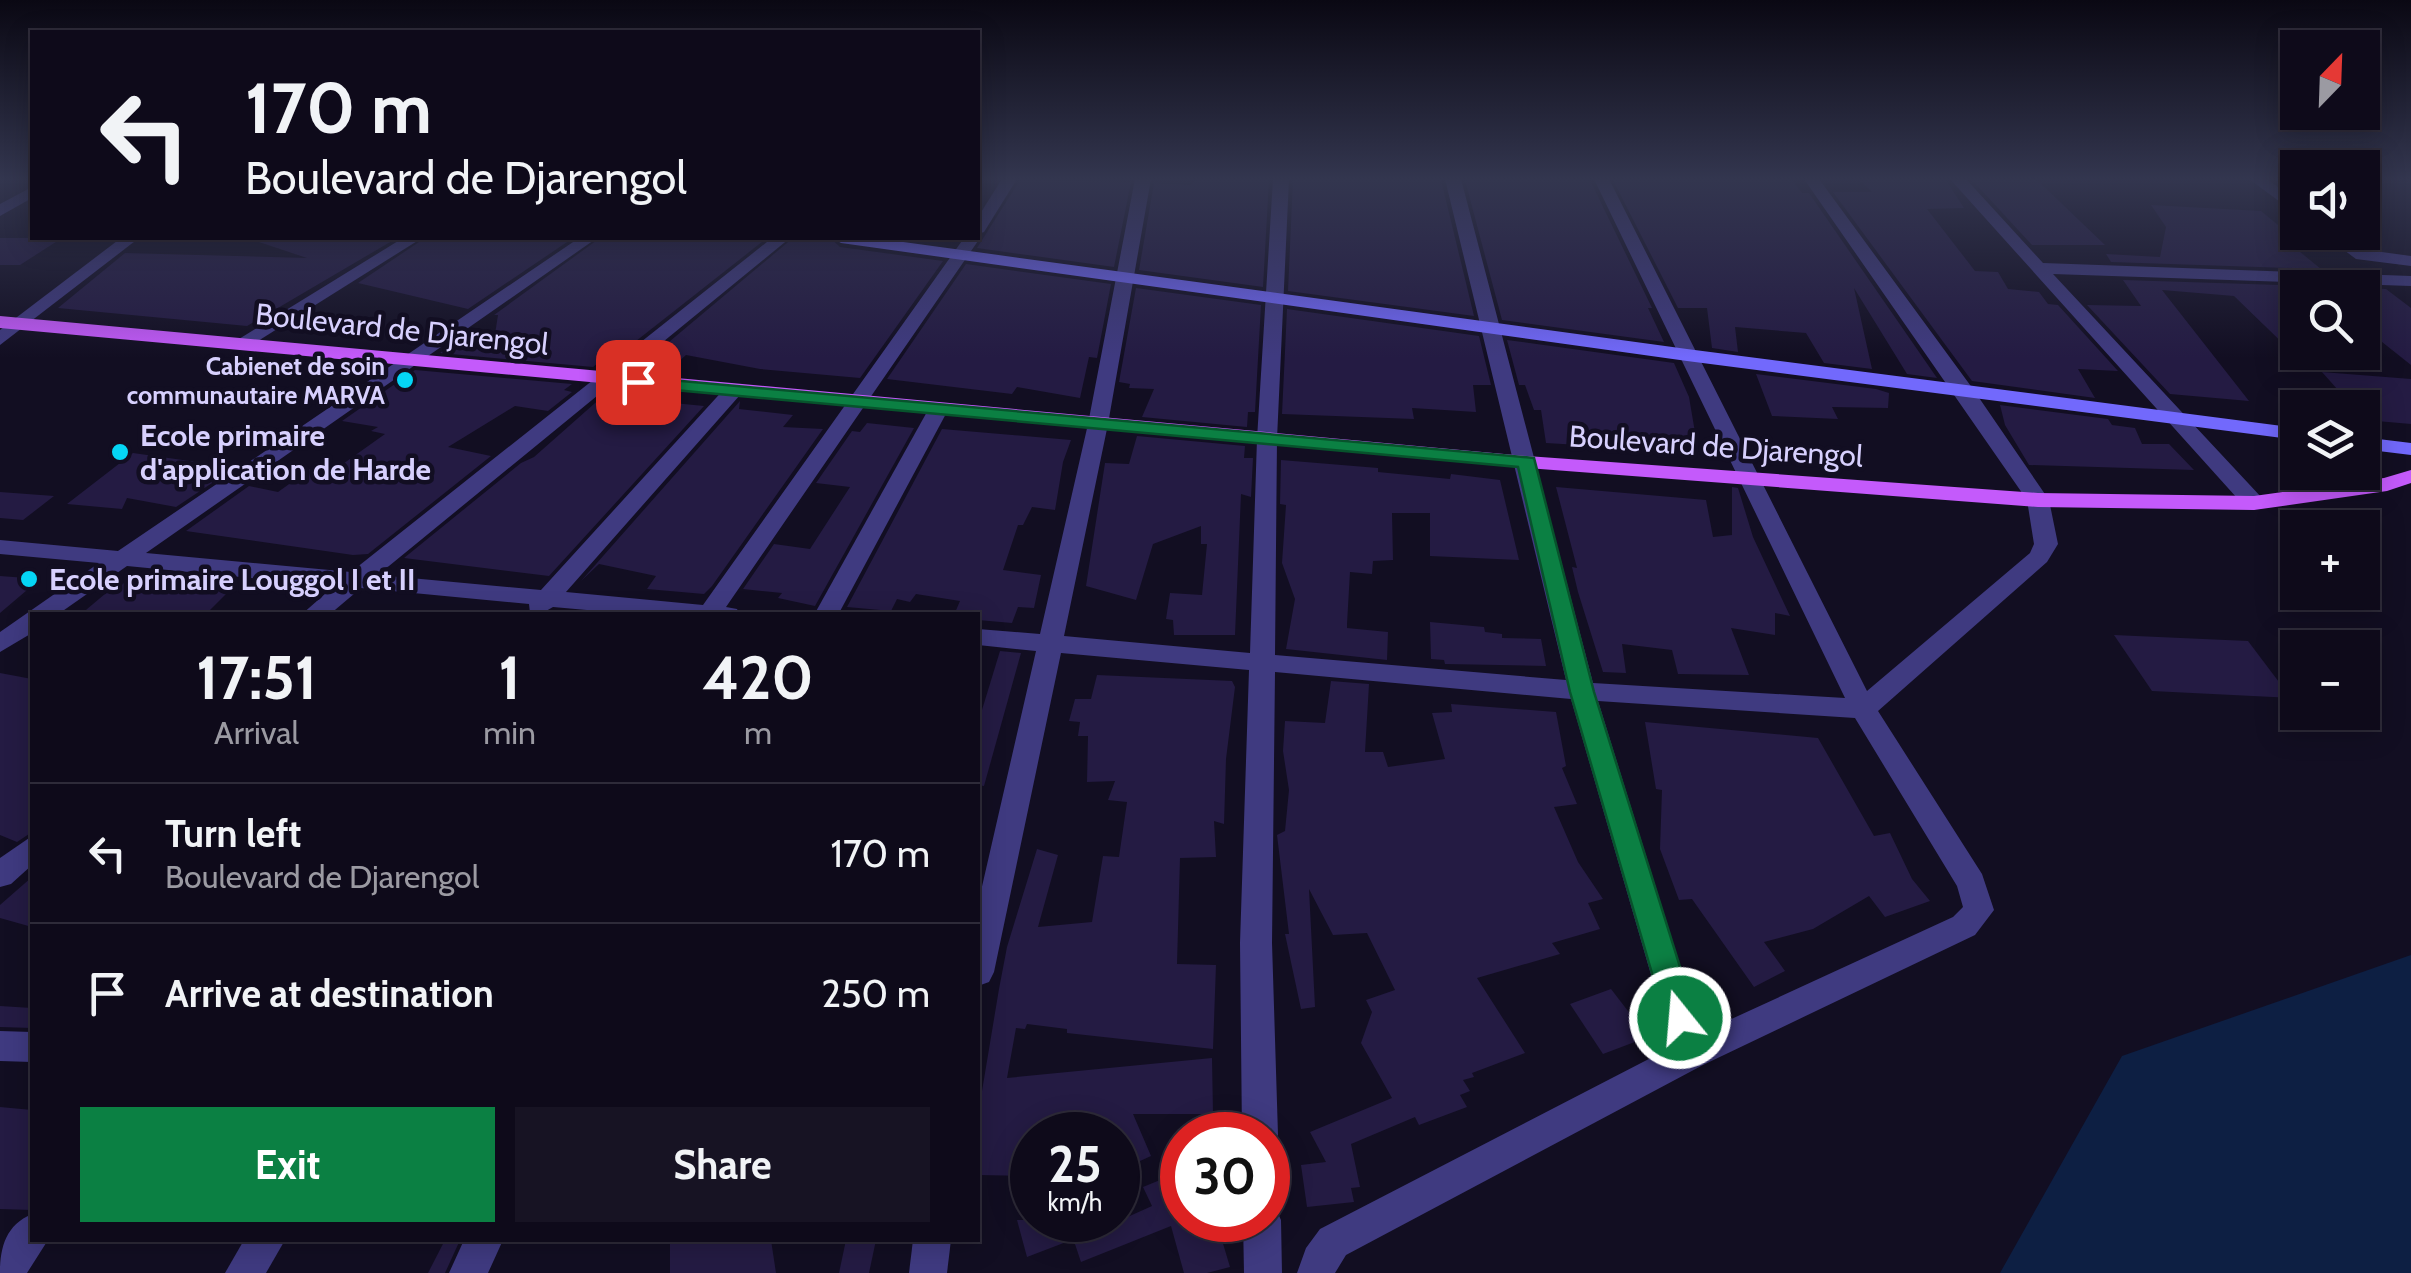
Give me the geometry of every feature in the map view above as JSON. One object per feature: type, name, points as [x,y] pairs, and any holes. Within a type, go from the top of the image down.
[{"type":"main road","points":[[873,240],[966,246],[1276,298],[1966,393],[2280,432]]},
{"type":"main road","name":"Boulevard de Djarengol","points":[[10,323],[1527,462],[2038,500],[2254,503],[2386,484],[2411,476]]},
{"type":"main road","points":[[2380,445],[2411,449]]},
{"type":"street","points":[[980,963],[1098,424],[1134,238]]},
{"type":"street","points":[[1260,1112],[1256,944],[1267,439],[1279,238]]},
{"type":"street","points":[[1469,238],[1582,692],[1691,1054]]},
{"type":"street","points":[[1316,1273],[1319,1261],[1333,1242],[1691,1054],[1964,926],[1978,910],[1971,882],[1863,709],[1630,238]]},
{"type":"street","points":[[980,638],[1582,692],[1863,709],[2039,557],[2046,544],[2038,500],[1854,238]]},
{"type":"street","points":[[2011,238],[2254,503]]},
{"type":"street","points":[[0,339],[10,323],[127,240]]},
{"type":"street","points":[[243,342],[411,240]]},
{"type":"street","points":[[44,612],[586,240]]},
{"type":"street","points":[[317,612],[780,240]]},
{"type":"street","points":[[716,612],[966,246]]},
{"type":"street","points":[[2355,250],[2362,255],[2411,261]]},
{"type":"street","points":[[2038,268],[2411,281]]},
{"type":"street","points":[[540,607],[734,391]]},
{"type":"street","points":[[828,612],[938,410]]},
{"type":"street","points":[[0,546],[355,580],[540,607],[665,612]]},
{"type":"street","points":[[0,644],[30,622]]},
{"type":"street","points":[[0,875],[30,850]]},
{"type":"street","points":[[0,1046],[30,1047]]},
{"type":"street","points":[[4,1273],[30,1235]]},
{"type":"street","points":[[244,1273],[265,1242]]},
{"type":"street","points":[[468,1273],[483,1242]]},
{"type":"street","points":[[928,1273],[932,1242]]},
{"type":"street","points":[[1262,1242],[1263,1273]]},
{"type":"water","points":[[2411,955],[2411,1273],[2000,1273],[2122,1056]]},
{"type":"building","points":[[0,238],[59,240],[20,265],[0,265]]},
{"type":"building","points":[[983,238],[1120,238],[1114,267],[977,248]]},
{"type":"building","points":[[1144,238],[1266,238],[1263,287],[1139,270]]},
{"type":"building","points":[[1290,238],[1455,238],[1474,316],[1288,291]]},
{"type":"building","points":[[1480,238],[1618,238],[1664,342],[1502,320]]},
{"type":"building","points":[[1643,238],[1840,238],[1937,378],[1907,374],[1854,288],[1872,369],[1824,363],[1806,333],[1735,327],[1738,352],[1712,348],[1707,308],[1678,308]]},
{"type":"building","points":[[1867,238],[1950,238],[1975,271],[1998,272],[2008,289],[2039,292],[2048,304],[2058,305],[2118,371],[2078,369],[2095,398],[1972,381]]},
{"type":"building","points":[[2026,238],[2098,238],[2105,245],[2032,245]]},
{"type":"building","points":[[2164,238],[2280,238],[2280,250],[2298,250],[2321,269],[2111,262],[2106,254],[2160,257]]},
{"type":"building","points":[[394,240],[247,326],[58,308],[125,253],[307,258],[259,242]]},
{"type":"building","points":[[422,240],[570,240],[468,309],[358,283]]},
{"type":"building","points":[[597,240],[764,240],[631,345],[622,343],[593,367],[440,353],[455,342],[493,347],[498,315],[494,315]]},
{"type":"building","points":[[791,240],[832,240],[840,247],[943,261],[860,378],[760,369],[686,355],[666,373],[662,353],[657,352]]},
{"type":"building","points":[[966,264],[1111,284],[1097,358],[1089,357],[1080,398],[1017,387],[1012,394],[887,379]]},
{"type":"building","points":[[2123,280],[2280,285],[2280,341],[2234,296],[2162,290],[2249,401],[2170,394],[2087,305],[2141,306]]},
{"type":"building","points":[[1136,288],[1261,305],[1255,412],[1248,412],[1247,427],[1142,417],[1154,389],[1129,388],[1130,384],[1119,382]]},
{"type":"building","points":[[2380,289],[2411,308],[2411,365],[2380,340]]},
{"type":"building","points":[[1287,309],[1479,336],[1491,385],[1473,385],[1476,412],[1412,408],[1414,419],[1282,414]]},
{"type":"building","points":[[1507,340],[1674,363],[1689,397],[1697,444],[1659,442],[1661,447],[1613,447],[1546,443],[1541,410],[1534,410],[1525,385],[1519,385]]},
{"type":"building","points":[[415,370],[572,384],[564,390],[572,392],[548,411],[515,406],[448,447],[491,456],[368,554],[186,531],[249,486],[278,492],[313,467],[333,471],[385,434],[371,431],[378,427],[342,421]]},
{"type":"building","points":[[2322,372],[2411,379],[2411,424],[2380,421],[2380,390],[2338,390]]},
{"type":"building","points":[[1756,374],[1876,389],[1889,393],[1888,408],[1832,407],[1838,419],[1772,416]]},
{"type":"building","points":[[603,396],[704,406],[549,576],[404,558],[521,463],[534,457]]},
{"type":"building","points":[[740,401],[739,409],[793,415],[783,427],[823,429],[712,586],[704,594],[647,589],[656,576],[599,564],[581,581]]},
{"type":"building","points":[[2000,405],[2108,419],[2112,425],[2135,428],[2142,444],[2169,444],[2194,470],[2029,465],[2005,425]]},
{"type":"building","points":[[867,423],[914,428],[815,606],[778,598],[782,593],[743,589],[774,544],[810,549],[850,487],[816,483],[852,431],[860,432]]},
{"type":"building","points":[[942,429],[1071,440],[1055,510],[1032,507],[1023,525],[1018,525],[1003,570],[1041,575],[1034,608],[1018,607],[1012,623],[980,620],[980,612],[955,612],[960,601],[916,594],[910,602],[897,599],[891,611],[847,607]]},
{"type":"building","points":[[1137,436],[1245,446],[1244,458],[1253,458],[1251,497],[1241,494],[1235,635],[1174,635],[1173,620],[1166,619],[1170,593],[1202,595],[1207,544],[1201,544],[1201,526],[1153,544],[1136,600],[1086,586],[1105,463],[1129,464]]},
{"type":"building","points":[[133,453],[218,465],[203,476],[218,479],[176,507],[127,498],[122,509],[67,504]]},
{"type":"building","points":[[1281,460],[1450,479],[1451,474],[1500,480],[1519,560],[1430,556],[1430,513],[1392,513],[1393,560],[1373,561],[1372,574],[1350,572],[1347,624],[1347,628],[1388,632],[1387,660],[1286,649],[1295,599],[1282,563],[1286,505],[1280,504]]},
{"type":"building","points":[[1556,487],[1706,500],[1713,537],[1732,535],[1732,487],[1738,488],[1753,537],[1790,616],[1775,613],[1775,635],[1731,628],[1749,675],[1678,674],[1672,650],[1622,644],[1626,673],[1603,672],[1578,592],[1572,567],[1577,568]]},
{"type":"building","points":[[0,492],[54,496],[23,520],[0,518]]},
{"type":"building","points":[[0,576],[40,579],[0,613]]},
{"type":"building","points":[[118,583],[228,592],[208,612],[84,612]]},
{"type":"building","points":[[1430,622],[1484,627],[1485,632],[1502,634],[1502,638],[1541,639],[1546,666],[1445,664],[1444,660],[1431,659]]},
{"type":"building","points":[[2114,635],[2248,641],[2280,683],[2280,697],[2152,691]]},
{"type":"building","points":[[1000,651],[1021,653],[984,786],[980,785],[980,716]]},
{"type":"building","points":[[0,673],[30,679],[30,833],[17,842],[0,835]]},
{"type":"building","points":[[1097,675],[1232,681],[1235,687],[1226,759],[1224,824],[1214,821],[1216,857],[1180,858],[1177,964],[1216,965],[1213,1049],[1067,1033],[1067,1029],[1027,1024],[1025,1029],[1016,1028],[1007,1078],[1212,1058],[1213,1112],[1010,1112],[1010,1176],[980,1175],[980,1103],[999,989],[1007,947],[1037,849],[1058,855],[1038,927],[1092,922],[1103,856],[1119,857],[1127,802],[1108,800],[1115,781],[1087,782],[1088,736],[1078,736],[1080,722],[1069,721],[1075,699],[1091,699]]},
{"type":"building","points":[[1331,681],[1369,684],[1365,752],[1383,752],[1388,767],[1445,759],[1432,713],[1452,712],[1451,704],[1556,712],[1566,766],[1562,768],[1577,804],[1554,807],[1578,862],[1603,899],[1588,903],[1600,929],[1552,943],[1560,954],[1477,978],[1525,1053],[1463,1080],[1470,1091],[1460,1095],[1467,1107],[1419,1125],[1415,1117],[1351,1144],[1360,1187],[1351,1188],[1354,1202],[1307,1207],[1301,1165],[1326,1162],[1310,1132],[1392,1098],[1361,1043],[1372,1012],[1366,1000],[1395,990],[1367,933],[1333,935],[1309,889],[1315,1007],[1301,1009],[1285,934],[1289,934],[1277,835],[1285,831],[1289,790],[1283,751],[1285,721],[1325,723]]},
{"type":"building","points":[[1645,722],[1818,738],[1874,836],[1890,833],[1912,879],[1930,901],[1885,917],[1869,896],[1813,929],[1764,942],[1785,971],[1754,987],[1692,899],[1679,900],[1660,849],[1662,790],[1656,789]]},
{"type":"building","points":[[30,879],[30,926],[0,918],[0,905]]},
{"type":"building","points":[[1611,989],[1648,1037],[1603,1054],[1570,1004]]},
{"type":"building","points":[[0,1006],[30,1008],[30,1028],[0,1027]]},
{"type":"building","points":[[0,1107],[30,1110],[30,1210],[0,1209]]},
{"type":"building","points":[[1140,1130],[1151,1156],[1140,1161]]},
{"type":"building","points":[[1160,1180],[1160,1230],[1140,1238],[1140,1211],[1152,1206],[1143,1187]]},
{"type":"building","points":[[444,1242],[459,1242],[445,1273],[428,1273]]},
{"type":"building","points":[[670,1242],[771,1242],[776,1273],[670,1273]]},
{"type":"building","points":[[846,1242],[876,1242],[869,1273],[839,1273]]},
{"type":"building","points":[[1023,1242],[1066,1242],[1027,1257]]},
{"type":"building","points":[[1074,1242],[1131,1242],[1081,1262]]},
{"type":"building","points":[[1175,1242],[1223,1242],[1230,1267],[1184,1273]]},
{"type":"place","name":"Cabienet de soin communautaire MARVA","points":[[405,380]]},
{"type":"place","name":"Ecole primaire d'application de Harde","points":[[120,452]]},
{"type":"place","name":"Ecole primaire Louggol I et II","points":[[29,579]]},
{"type":"route","points":[[638,382],[1527,462],[1582,692],[1680,1018]]}]
